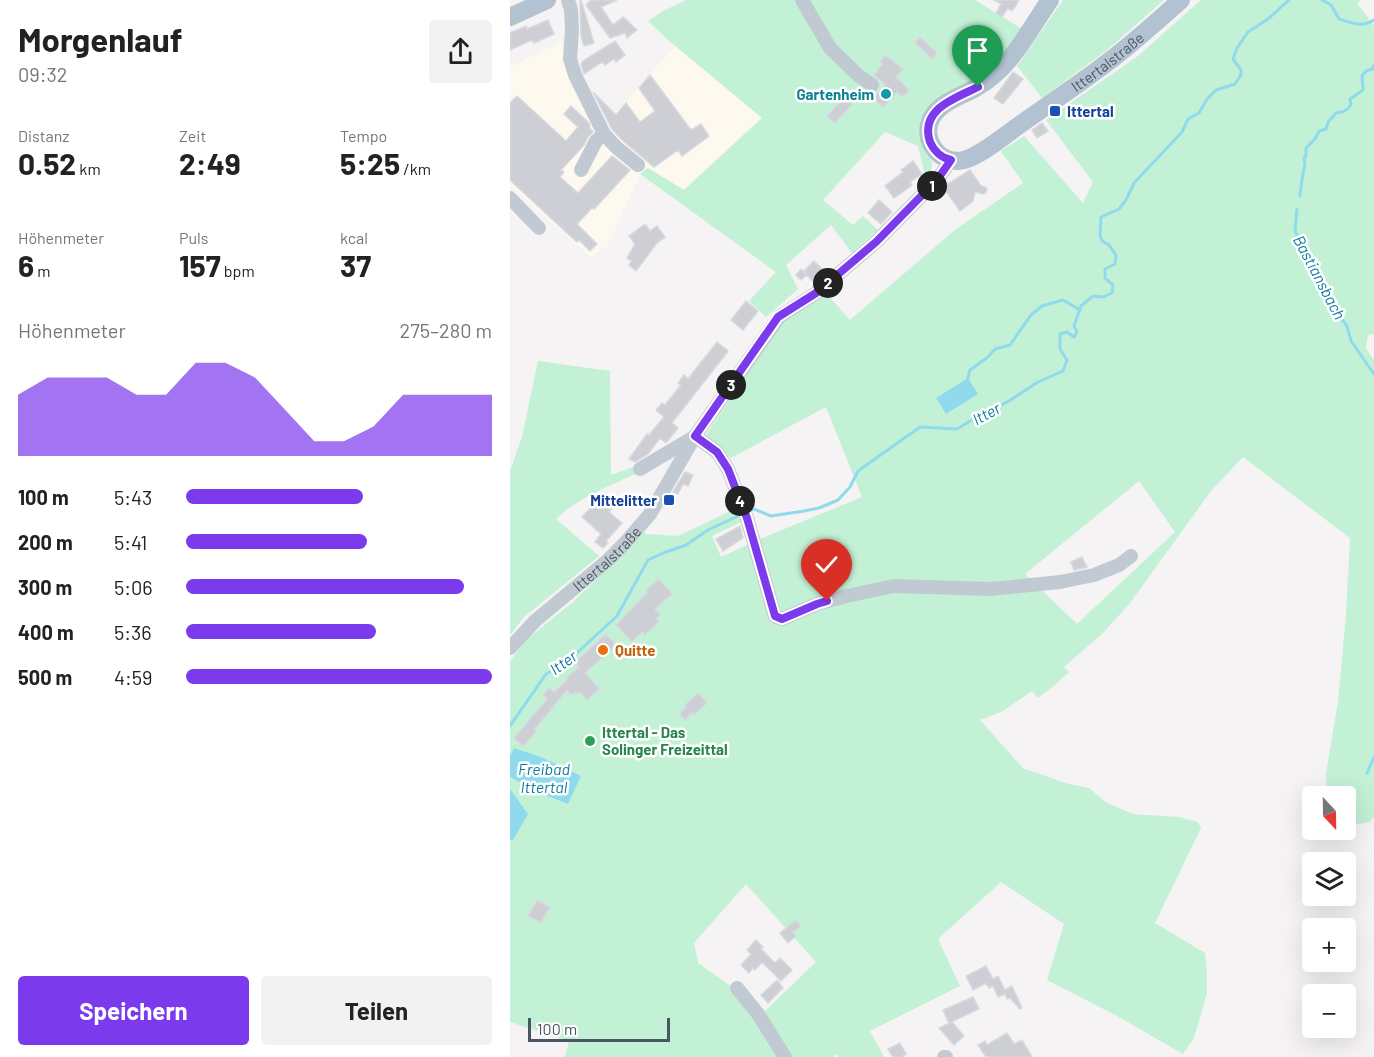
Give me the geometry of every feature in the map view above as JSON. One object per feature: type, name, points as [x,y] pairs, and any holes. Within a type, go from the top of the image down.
[{"type":"main road","points":[[510,17],[547,0]]},
{"type":"main road","points":[[951,160],[939,155],[931,145],[928,129],[930,120],[938,108],[978,87],[998,71],[1050,0]]},
{"type":"main road","name":"Ittertalstraße","points":[[951,160],[966,160],[990,146],[1123,51],[1181,0]]},
{"type":"street","points":[[568,0],[571,10],[570,58],[575,75],[604,134],[638,165]]},
{"type":"street","points":[[801,0],[830,48],[859,76],[872,85]]},
{"type":"street","points":[[581,170],[596,141],[604,134]]},
{"type":"street","name":"Ittertalstraße","points":[[510,648],[535,621],[608,561],[650,514],[695,436],[778,317],[816,293],[876,242],[937,180],[951,160]]},
{"type":"street","points":[[510,198],[539,228]]},
{"type":"street","points":[[640,469],[695,436],[717,452],[728,469],[744,511],[775,616],[782,619],[817,604],[894,586],[991,589],[1060,582],[1094,575],[1119,566],[1131,556]]},
{"type":"street","points":[[736,988],[758,1014],[785,1057]]},
{"type":"shaded area","points":[[561,42],[572,86],[605,141],[640,174],[608,245],[591,258],[510,185],[510,67]]},
{"type":"shaded area","points":[[675,46],[762,117],[683,190],[618,146],[609,120]]},
{"type":"green space","points":[[686,0],[975,0],[1022,29],[1000,59],[982,76],[930,106],[920,120],[922,140],[932,162],[931,174],[925,175],[918,146],[885,132],[823,200],[853,225],[863,216],[878,230],[852,253],[831,225],[786,265],[798,289],[766,317],[749,301],[776,272],[640,174],[648,168],[684,190],[762,118],[648,21]]},
{"type":"green space","points":[[1063,0],[1164,0],[1107,50],[1042,98],[1017,66]]},
{"type":"green space","points":[[1201,0],[1361,0],[1357,3],[1374,26],[1374,334],[1368,335],[1366,349],[1374,360],[1374,817],[1370,822],[1356,824],[1356,786],[1327,786],[1326,774],[1338,702],[1350,538],[1243,457],[1211,491],[1130,603],[1103,633],[1064,667],[1069,672],[1038,698],[1032,691],[1003,711],[980,720],[1023,768],[1068,784],[1089,788],[1107,803],[1133,814],[1178,817],[1198,822],[1201,828],[1155,923],[1205,953],[1207,993],[1194,1038],[1183,1054],[1119,1017],[1047,980],[1064,924],[1001,882],[938,939],[960,986],[870,1031],[884,1057],[839,1057],[837,1054],[834,1057],[789,1057],[764,1012],[816,962],[746,884],[694,943],[698,963],[736,990],[780,1057],[565,1057],[569,1041],[510,1022],[510,661],[527,639],[573,602],[643,530],[646,534],[678,536],[739,507],[743,521],[712,536],[721,557],[862,497],[826,407],[731,458],[706,435],[780,324],[825,292],[850,320],[956,229],[1023,183],[1001,151],[1024,136],[1083,203],[1093,182],[1046,120],[1138,56]],"holes":[[[1139,481],[1175,532],[1077,624],[1025,574]]]},
{"type":"green space","points":[[538,361],[610,371],[611,475],[636,466],[639,472],[574,504],[556,519],[599,556],[524,617],[510,635],[510,471],[522,437]]},
{"type":"water","points":[[968,378],[978,394],[946,414],[936,398]]},
{"type":"water","name":"Freibad Ittertal","points":[[514,748],[541,757],[581,776],[568,804],[540,793],[510,777],[510,756]]},
{"type":"water","points":[[510,789],[528,814],[513,840],[510,840]]},
{"type":"building","points":[[580,0],[594,43],[584,46],[581,36]]},
{"type":"building","points":[[591,0],[617,0],[601,7],[613,25],[623,17],[637,30],[627,38],[625,33],[610,38],[586,5]]},
{"type":"building","points":[[994,0],[1019,0],[1012,11],[1008,8],[1002,17],[996,13],[1001,4]]},
{"type":"building","points":[[548,20],[554,34],[534,43],[532,40],[510,50],[510,33]]},
{"type":"building","points":[[920,37],[937,53],[932,59],[915,42]]},
{"type":"building","points":[[615,41],[625,55],[616,62],[614,59],[605,65],[602,62],[584,74],[581,64],[583,61]]},
{"type":"building","points":[[885,55],[903,69],[896,77],[909,90],[902,97],[897,92],[883,107],[873,98],[886,85],[874,75],[883,64],[880,62]]},
{"type":"building","points":[[1013,72],[1023,79],[1003,104],[994,98]]},
{"type":"building","points":[[650,75],[691,130],[701,124],[709,136],[682,156],[678,150],[654,167],[612,129],[593,92],[616,115],[626,103],[640,122],[655,111],[639,88]]},
{"type":"building","points":[[517,96],[566,141],[578,127],[564,114],[571,106],[589,123],[593,132],[561,170],[564,172],[560,177],[578,193],[612,156],[630,170],[577,224],[597,244],[590,251],[579,240],[577,242],[510,180],[510,103]]},
{"type":"building","points":[[844,97],[852,104],[835,123],[827,116]]},
{"type":"building","points":[[1042,123],[1048,131],[1037,138],[1032,130]]},
{"type":"building","points":[[913,161],[922,174],[910,182],[912,185],[894,198],[885,186]]},
{"type":"building","points":[[970,170],[981,186],[987,189],[984,194],[975,192],[973,201],[960,211],[943,187]]},
{"type":"building","points":[[879,200],[892,212],[881,224],[868,213]]},
{"type":"building","points":[[645,224],[650,231],[657,226],[665,237],[657,243],[636,271],[629,265],[632,261],[627,258],[635,244],[629,236]]},
{"type":"building","points":[[814,261],[823,270],[812,281],[807,275],[801,280],[796,275],[801,269],[806,274],[804,271]]},
{"type":"building","points":[[746,301],[758,311],[743,330],[731,320]]},
{"type":"building","points":[[717,342],[728,351],[672,423],[678,428],[666,443],[660,438],[648,454],[635,462],[629,459],[647,434],[649,435],[664,417],[656,410],[662,403],[665,405],[681,385],[678,383],[684,375],[688,379]]},
{"type":"building","points":[[685,472],[693,475],[688,486],[683,484],[678,494],[673,492]]},
{"type":"building","points":[[607,499],[614,506],[609,512],[622,523],[606,541],[608,543],[603,548],[595,542],[601,534],[582,517],[597,501],[602,505]]},
{"type":"building","points":[[740,526],[743,538],[723,551],[716,539]]},
{"type":"building","points":[[1082,557],[1087,567],[1074,570],[1071,562]]},
{"type":"building","points":[[659,579],[672,594],[655,609],[660,614],[656,619],[659,622],[645,635],[642,632],[632,642],[616,625],[648,592],[646,590]]},
{"type":"building","points":[[606,634],[616,645],[585,673],[599,689],[587,700],[580,692],[571,695],[567,690],[523,746],[514,738],[547,699],[543,695],[549,688],[554,692],[568,679],[566,678],[579,667],[575,662]]},
{"type":"building","points":[[698,693],[707,703],[685,720],[680,714],[686,707],[685,705]]},
{"type":"building","points":[[537,900],[550,907],[541,923],[528,916]]},
{"type":"building","points":[[796,920],[801,926],[793,932],[796,936],[788,943],[780,933]]},
{"type":"building","points":[[756,940],[763,947],[761,949],[775,963],[780,958],[792,970],[781,981],[762,962],[749,973],[741,965],[751,954],[747,950]]},
{"type":"building","points":[[986,966],[993,979],[998,976],[1005,990],[1012,986],[1022,1008],[1020,1009],[1010,998],[1007,999],[1005,994],[998,997],[993,986],[989,988],[986,983],[973,990],[966,976]]},
{"type":"building","points":[[777,980],[783,988],[768,1003],[761,995]]},
{"type":"building","points":[[973,997],[979,1009],[949,1023],[943,1010]]},
{"type":"building","points":[[952,1022],[964,1036],[954,1045],[939,1028]]},
{"type":"building","points":[[1007,1033],[1014,1044],[1022,1040],[1032,1057],[986,1057],[978,1045],[985,1041],[987,1045]]},
{"type":"building","points":[[900,1043],[906,1054],[902,1057],[893,1057],[888,1049]]},
{"type":"waterway","name":"Itter","points":[[748,512],[754,509],[771,516],[819,508],[838,500],[850,487],[858,471],[920,427],[957,429],[1009,401],[1038,382],[1063,371],[1067,360],[1060,349],[1060,334],[1067,332],[1074,337],[1077,332],[1074,326],[1081,306],[1093,296],[1103,297],[1112,293],[1113,285],[1105,278],[1105,269],[1115,264],[1116,255],[1109,245],[1102,241],[1101,217],[1119,209],[1134,183],[1182,132],[1188,119],[1199,113],[1207,99],[1216,90],[1235,84],[1241,75],[1241,70],[1233,59],[1237,48],[1248,32],[1268,19],[1289,0]]},
{"type":"waterway","name":"Itter","points":[[1322,0],[1331,5],[1339,19],[1361,24],[1374,20]]},
{"type":"waterway","name":"Bastiansbach","points":[[1300,196],[1306,148],[1319,131],[1326,129],[1328,122],[1336,113],[1345,111],[1351,105],[1350,99],[1363,90],[1362,76],[1374,65]]},
{"type":"waterway","name":"Bastiansbach","points":[[1297,209],[1295,231],[1304,251],[1321,275],[1322,288],[1329,293],[1333,307],[1347,326],[1351,341],[1374,374]]},
{"type":"waterway","points":[[968,378],[970,370],[995,349],[1010,345],[1031,315],[1042,306],[1063,300],[1080,310]]},
{"type":"waterway","name":"Itter","points":[[510,726],[546,674],[567,662],[617,616],[648,560],[686,545],[708,530],[742,514]]},
{"type":"waterway","name":"Bastiansbach","points":[[1367,773],[1374,757]]},
{"type":"place","name":"Gartenheim","points":[[886,94]]},
{"type":"place","name":"Ittertal","points":[[1055,111]]},
{"type":"place","name":"Mittelitter","points":[[669,500]]},
{"type":"place","name":"Quitte","points":[[603,650]]},
{"type":"place","name":"Ittertal - Das Solinger Freizeittal","points":[[590,741]]},
{"type":"route","points":[[827,601],[782,619],[775,616],[747,518],[728,469],[717,452],[695,436],[778,317],[832,280],[900,220],[937,180],[951,160],[939,155],[931,145],[928,129],[930,120],[938,108],[948,101],[978,87]]}]
